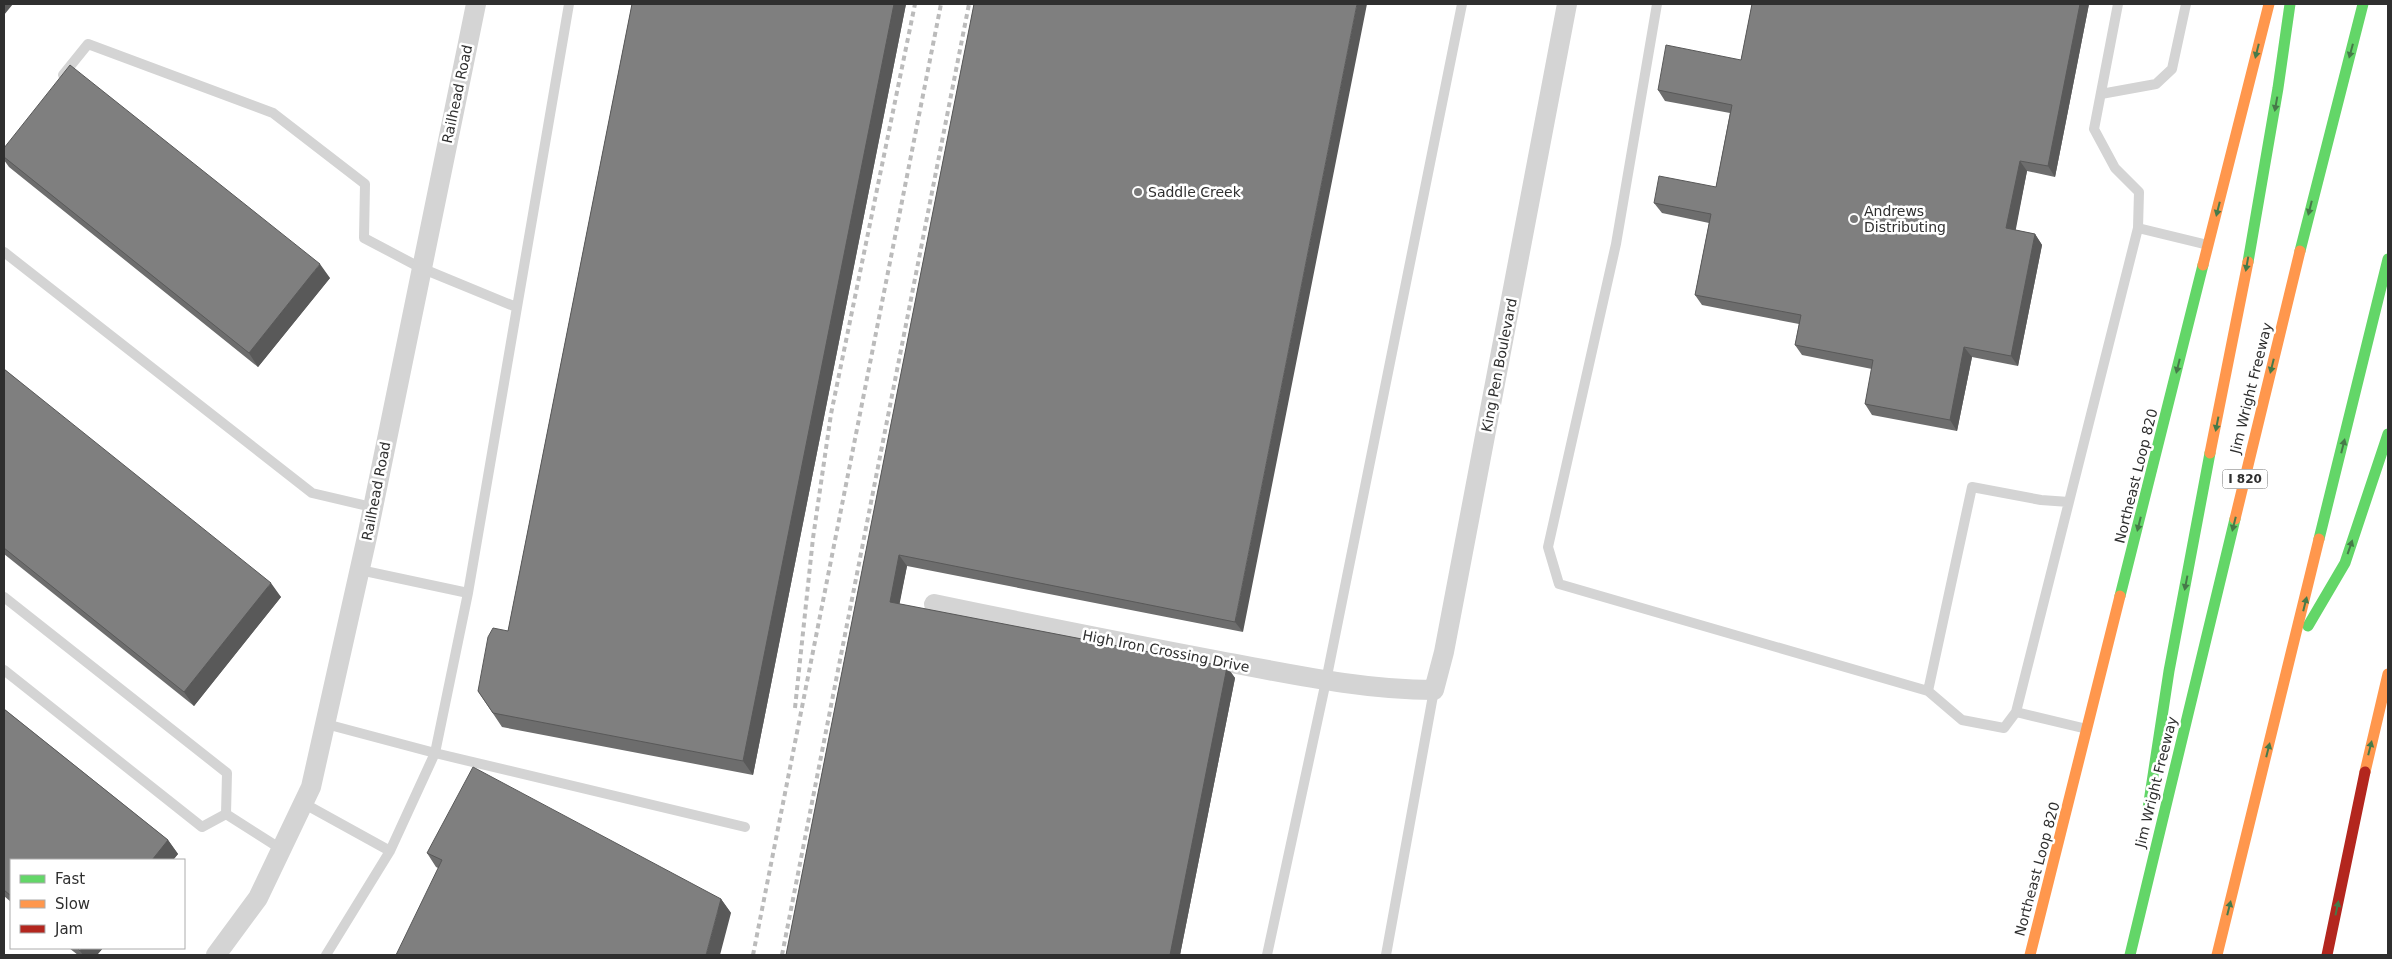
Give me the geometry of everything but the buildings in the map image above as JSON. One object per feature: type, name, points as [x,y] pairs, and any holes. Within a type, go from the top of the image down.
[{"type":"main road","name":"Northeast Loop 820","points":[[2030,955],[2269,4]]},
{"type":"main road","points":[[2145,828],[2169,671],[2281,80],[2290,4]]},
{"type":"main road","name":"Jim Wright Freeway","points":[[2128,955],[2310,209],[2364,4]]},
{"type":"main road","points":[[2217,955],[2388,259]]},
{"type":"main road","points":[[2293,651],[2345,563],[2388,434]]},
{"type":"main road","points":[[2327,955],[2368,758],[2388,674]]},
{"type":"main road","points":[[2128,955],[2139,867]]},
{"type":"street","name":"Railhead Road","points":[[216,955],[258,898],[311,787],[360,570],[476,4]]},
{"type":"street","name":"King Pen Boulevard","points":[[1434,690],[1444,652],[1567,4]]},
{"type":"street","name":"High Iron Crossing Drive","points":[[934,604],[1057,630],[1326,681],[1398,690],[1434,690]]},
{"type":"lane","points":[[326,955],[390,851],[435,753],[468,593],[569,4]]},
{"type":"lane","points":[[1267,955],[1326,681],[1462,4]]},
{"type":"lane","points":[[1657,4],[1616,244],[1548,547],[1559,584],[1928,691],[1962,720],[2004,728],[2016,712],[2138,228],[2139,192],[2115,168],[2094,129],[2118,4]]},
{"type":"lane","points":[[2101,94],[2156,84],[2172,69],[2186,4]]},
{"type":"lane","points":[[58,82],[88,44],[273,113],[365,184],[364,238],[421,268],[516,307]]},
{"type":"lane","points":[[2138,228],[2209,245]]},
{"type":"lane","points":[[4,252],[312,493],[372,507]]},
{"type":"lane","points":[[1928,691],[1972,487],[2041,500],[2069,502]]},
{"type":"lane","points":[[360,570],[468,593]]},
{"type":"lane","points":[[4,597],[227,773],[226,814]]},
{"type":"lane","points":[[4,670],[202,827],[226,814]]},
{"type":"lane","points":[[1386,955],[1434,690]]},
{"type":"lane","points":[[2016,712],[2088,729]]},
{"type":"lane","points":[[326,724],[435,753],[745,827]]},
{"type":"lane","points":[[303,803],[390,851]]},
{"type":"lane","points":[[226,814],[282,849]]},
{"type":"railway","points":[[795,708],[813,538],[831,414],[915,4]]},
{"type":"railway","points":[[753,955],[941,4]]},
{"type":"railway","points":[[782,955],[969,4]]},
{"type":"traffic: fast","points":[[2248,262],[2278,88],[2290,4]]},
{"type":"traffic: fast","points":[[2300,251],[2363,4]]},
{"type":"traffic: fast","points":[[2319,539],[2388,259]]},
{"type":"traffic: fast","points":[[2120,596],[2203,265]]},
{"type":"traffic: fast","points":[[2308,626],[2345,563],[2388,434]]},
{"type":"traffic: fast","points":[[2147,815],[2169,671],[2210,453]]},
{"type":"traffic: fast","points":[[2130,955],[2235,519]]},
{"type":"traffic: slow","points":[[2203,265],[2269,4]]},
{"type":"traffic: slow","points":[[2235,519],[2300,251]]},
{"type":"traffic: slow","points":[[2210,453],[2248,262]]},
{"type":"traffic: slow","points":[[2217,955],[2319,539]]},
{"type":"traffic: slow","points":[[2030,955],[2120,596]]},
{"type":"traffic: slow","points":[[2365,772],[2388,674]]},
{"type":"traffic: jam","points":[[2327,955],[2365,772]]},
{"type":"place","name":"Saddle Creek","points":[[1138,192]]},
{"type":"place","name":"Andrews Distributing","points":[[1854,219]]}]
